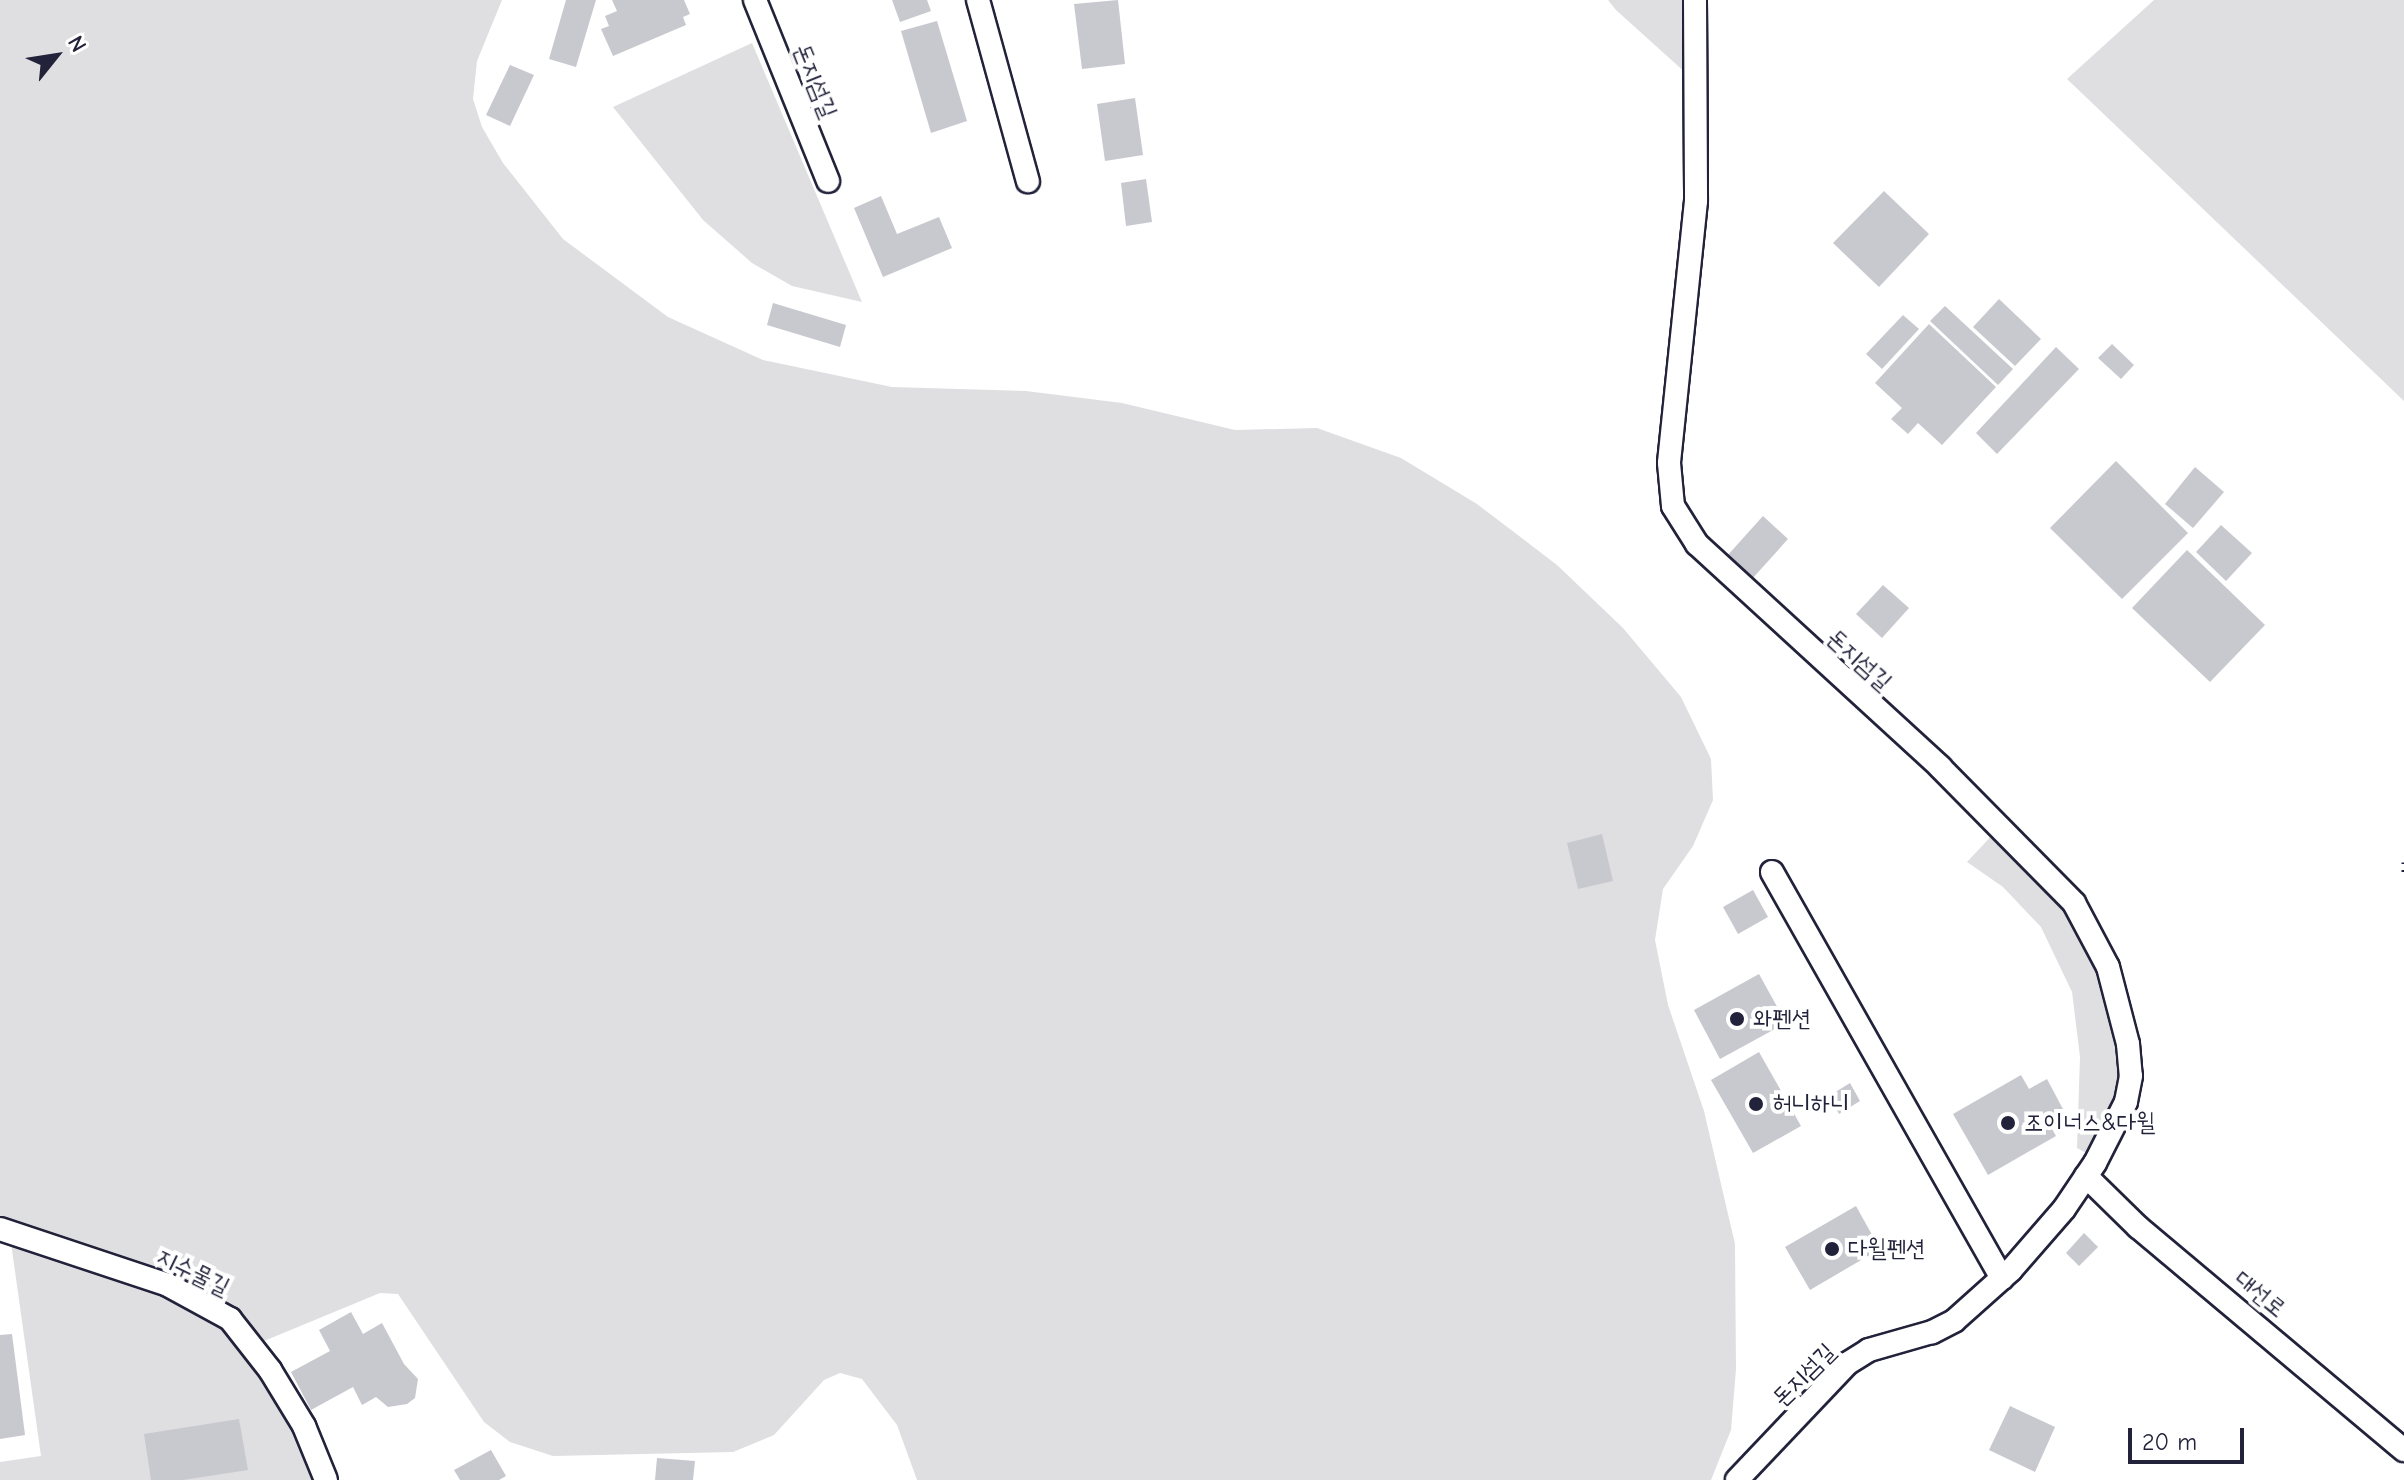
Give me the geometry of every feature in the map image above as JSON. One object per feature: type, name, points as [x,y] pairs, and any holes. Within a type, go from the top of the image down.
[{"type":"lane","name":"돈지섬길","points":[[755,0],[828,181]]},
{"type":"lane","points":[[978,0],[1028,181]]},
{"type":"lane","name":"돈지섬길","points":[[1695,0],[1696,201],[1669,463],[1673,506],[1682,525],[1717,564],[1940,767],[2029,853],[2074,903],[2093,933],[2120,1007],[2131,1076],[2126,1102],[2113,1132],[2086,1176],[2064,1209],[2002,1279],[1954,1321],[1932,1332],[1869,1350],[1847,1364],[1737,1480]]},
{"type":"lane","points":[[1772,872],[2002,1279]]},
{"type":"lane","name":"대선로","points":[[2086,1176],[2138,1227],[2404,1450]]},
{"type":"lane","name":"지수물길","points":[[0,1229],[168,1285],[230,1319],[277,1381],[304,1426],[326,1480]]},
{"type":"path","points":[[2404,862],[2404,877]]},
{"type":"shaded area","points":[[0,0],[502,0],[477,61],[473,99],[482,127],[503,163],[563,239],[668,317],[763,360],[892,387],[1026,391],[1122,403],[1235,430],[1317,428],[1401,458],[1477,504],[1557,565],[1623,628],[1681,697],[1711,759],[1713,800],[1693,846],[1663,889],[1655,940],[1668,1005],[1704,1111],[1735,1244],[1736,1369],[1731,1430],[1711,1480],[917,1480],[897,1425],[862,1379],[840,1373],[824,1380],[774,1435],[733,1452],[553,1456],[510,1442],[484,1422],[398,1294],[380,1293],[264,1341],[250,1324],[220,1301],[148,1268],[0,1219]]},
{"type":"shaded area","points":[[1608,0],[1687,0],[1688,75],[1616,10]]},
{"type":"shaded area","points":[[2154,0],[2404,0],[2404,401],[2067,79]]},
{"type":"shaded area","points":[[752,43],[862,302],[792,286],[752,263],[703,220],[613,107]]},
{"type":"shaded area","points":[[1996,831],[2070,914],[2109,995],[2122,1070],[2116,1104],[2096,1142],[2086,1153],[2077,1148],[2080,1057],[2072,992],[2041,927],[2003,887],[1967,862]]},
{"type":"shaded area","points":[[11,1243],[165,1295],[222,1328],[240,1348],[289,1426],[315,1480],[0,1480],[0,1462],[41,1456]]},
{"type":"building","points":[[566,0],[596,0],[576,67],[549,59]]},
{"type":"building","points":[[612,0],[684,0],[690,14],[683,17],[686,25],[613,56],[601,29],[609,26],[605,16],[617,11]]},
{"type":"building","points":[[892,0],[927,0],[931,11],[900,22]]},
{"type":"building","points":[[1118,0],[1125,64],[1082,69],[1074,4]]},
{"type":"building","points":[[937,21],[967,121],[931,133],[901,31]]},
{"type":"building","points":[[510,65],[534,75],[510,126],[486,115]]},
{"type":"building","points":[[1135,98],[1143,155],[1105,161],[1097,104]]},
{"type":"building","points":[[1146,179],[1152,222],[1126,226],[1121,183]]},
{"type":"building","points":[[1884,191],[1929,234],[1879,287],[1833,243]]},
{"type":"building","points":[[881,196],[897,234],[939,217],[952,248],[883,277],[854,208]]},
{"type":"building","points":[[1999,299],[2041,339],[2015,366],[1973,327]]},
{"type":"building","points":[[773,303],[846,325],[840,347],[767,325]]},
{"type":"building","points":[[1945,306],[2013,369],[1998,385],[1930,321]]},
{"type":"building","points":[[1903,315],[1919,329],[1882,369],[1866,354]]},
{"type":"building","points":[[1929,324],[1996,387],[1942,445],[1918,423],[1908,434],[1891,419],[1902,408],[1875,383]]},
{"type":"building","points":[[2112,344],[2134,365],[2121,379],[2098,358]]},
{"type":"building","points":[[2056,347],[2079,369],[1997,454],[1976,433]]},
{"type":"building","points":[[2116,461],[2188,533],[2122,599],[2050,528]]},
{"type":"building","points":[[2195,467],[2224,492],[2193,528],[2165,504]]},
{"type":"building","points":[[1763,516],[1788,539],[1752,579],[1727,556]]},
{"type":"building","points":[[2221,525],[2252,553],[2226,581],[2196,552]]},
{"type":"building","points":[[2187,550],[2265,625],[2210,682],[2132,608]]},
{"type":"building","points":[[1883,585],[1909,608],[1882,638],[1856,614]]},
{"type":"building","points":[[1602,834],[1613,881],[1578,889],[1567,843]]},
{"type":"building","points":[[1753,890],[1768,917],[1738,934],[1723,907]]},
{"type":"building","points":[[1759,974],[1786,1023],[1720,1059],[1694,1010]]},
{"type":"building","points":[[1759,1052],[1801,1126],[1753,1153],[1711,1080]]},
{"type":"building","points":[[2021,1075],[2029,1089],[2047,1079],[2064,1111],[2047,1120],[2056,1136],[1988,1175],[1953,1114]]},
{"type":"building","points":[[1850,1083],[1860,1101],[1839,1114],[1829,1096]]},
{"type":"building","points":[[1856,1206],[1880,1249],[1810,1290],[1785,1247]]},
{"type":"building","points":[[2084,1233],[2098,1247],[2079,1266],[2066,1253]]},
{"type":"building","points":[[351,1312],[363,1334],[382,1323],[404,1364],[418,1379],[415,1398],[407,1404],[388,1407],[376,1397],[362,1405],[353,1387],[311,1410],[291,1372],[330,1351],[319,1330]]},
{"type":"building","points":[[12,1334],[25,1435],[0,1439],[0,1335]]},
{"type":"building","points":[[2010,1406],[2055,1427],[2035,1472],[1989,1450]]},
{"type":"building","points":[[239,1419],[248,1470],[183,1480],[151,1480],[144,1434]]},
{"type":"building","points":[[491,1450],[506,1476],[499,1480],[460,1480],[454,1470]]},
{"type":"building","points":[[657,1458],[695,1461],[693,1480],[655,1480]]},
{"type":"place","name":"와펜션","points":[[1737,1019]]},
{"type":"place","name":"허니하니","points":[[1756,1104]]},
{"type":"place","name":"조이너스&다윌","points":[[2008,1123]]},
{"type":"place","name":"다윌펜션","points":[[1832,1249]]}]
